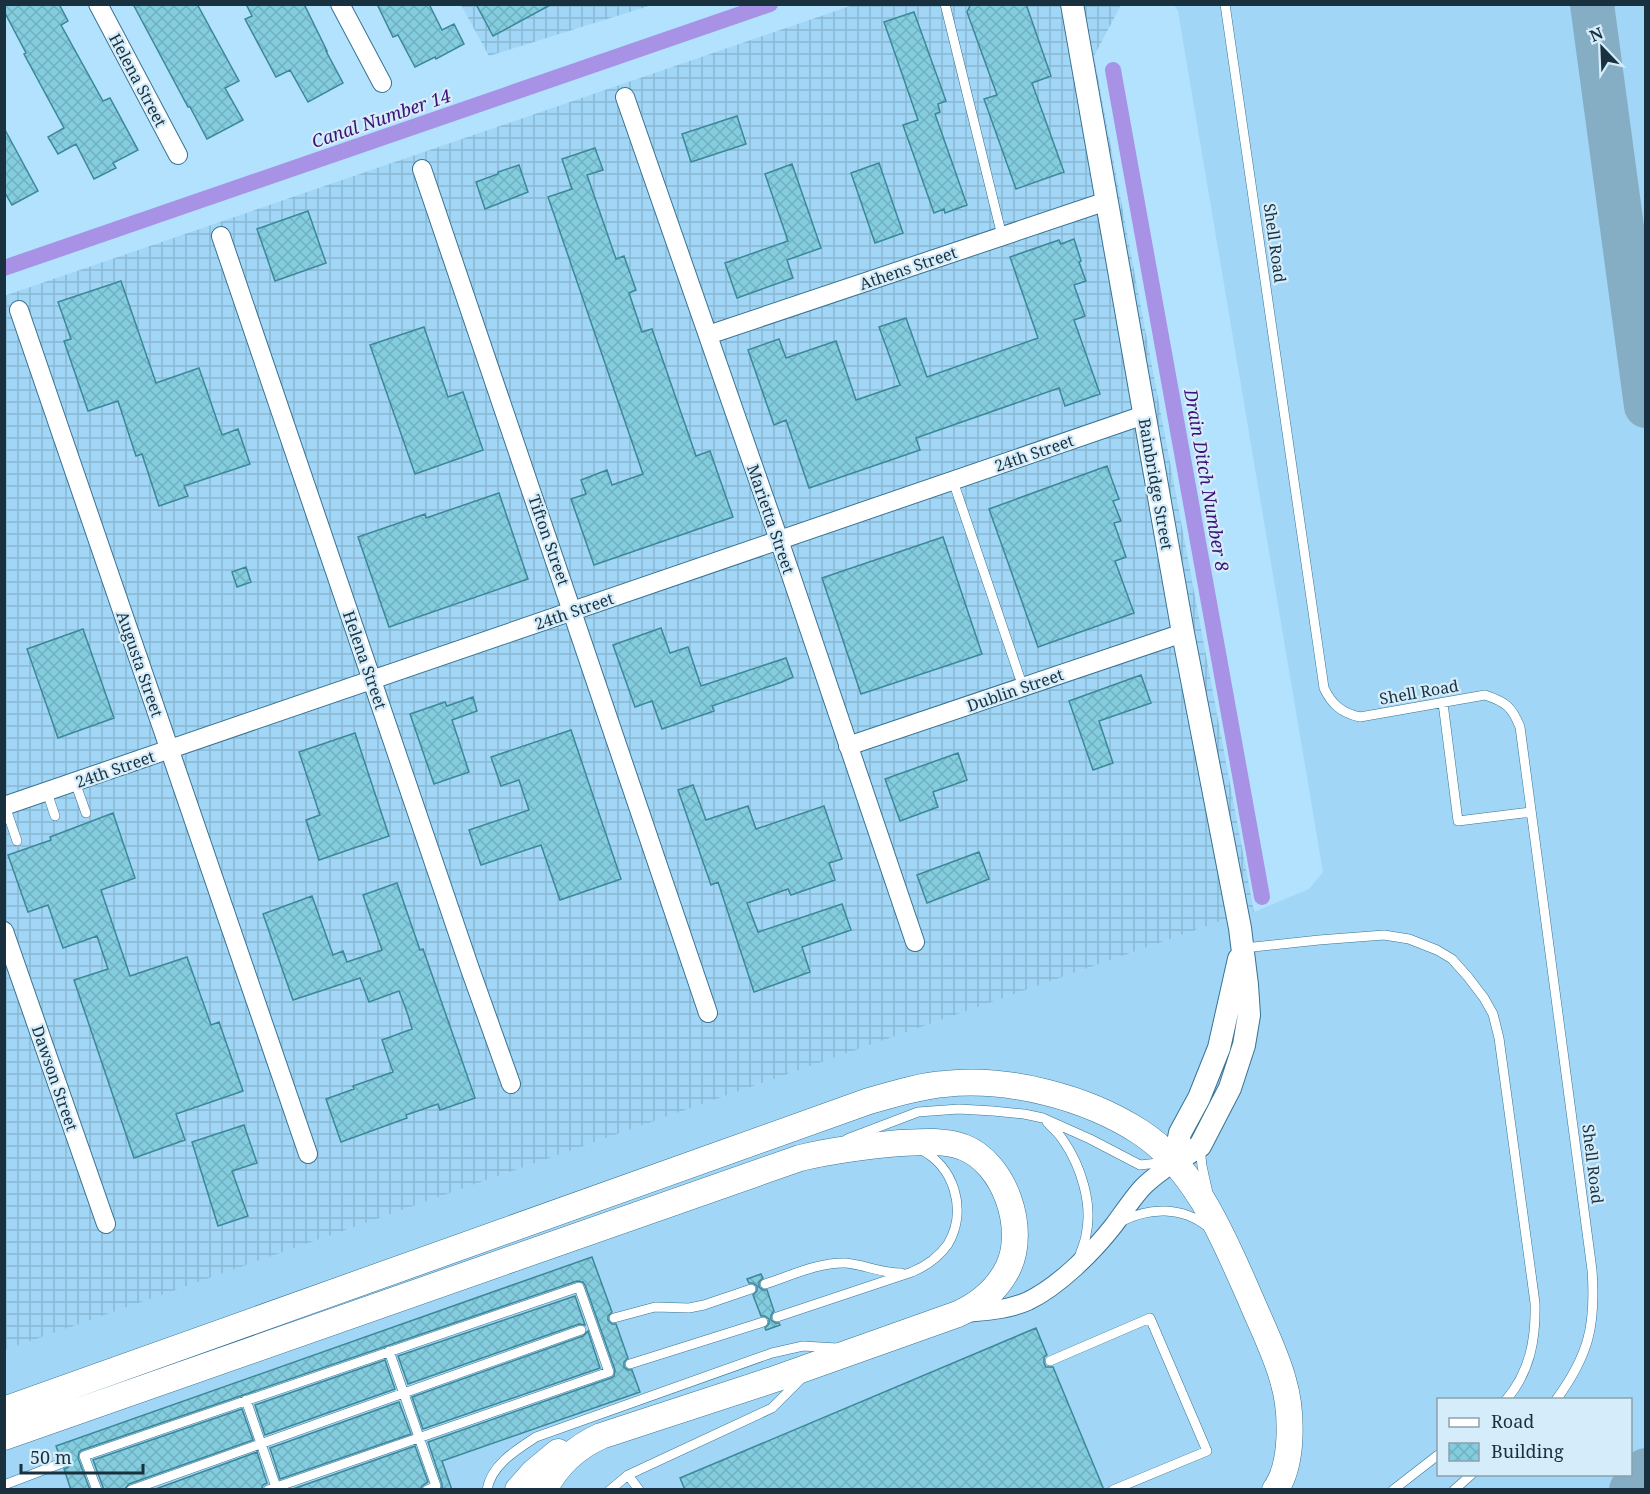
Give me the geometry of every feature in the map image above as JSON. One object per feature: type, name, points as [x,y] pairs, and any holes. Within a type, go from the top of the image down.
[{"type":"main road","points":[[4,1410],[869,1101],[926,1086],[956,1083],[1004,1085],[1078,1102],[1107,1114],[1153,1141],[1189,1180],[1227,1245],[1283,1380],[1290,1414],[1288,1452],[1281,1481],[1275,1490]]},
{"type":"main road","points":[[4,1437],[800,1158],[851,1148],[927,1142],[950,1143],[966,1148],[995,1171],[1005,1190],[1014,1220],[1012,1253],[1008,1267],[998,1284],[980,1303],[958,1314],[815,1365],[595,1435],[564,1448],[551,1457],[518,1490]]},
{"type":"main road","points":[[544,1490],[557,1468],[578,1449],[590,1442],[651,1419]]},
{"type":"street","name":"Helena Street","points":[[98,4],[178,154]]},
{"type":"street","points":[[340,4],[382,83]]},
{"type":"street","name":"Bainbridge Street","points":[[1078,10],[1107,201],[1144,415],[1240,928],[1247,985],[1249,1015],[1244,1045],[1230,1088],[1200,1146]]},
{"type":"street","name":"Marietta Street","points":[[625,97],[779,540],[915,942]]},
{"type":"street","name":"Tifton Street","points":[[422,170],[708,1013]]},
{"type":"street","name":"Athens Street","points":[[708,335],[1107,201]]},
{"type":"street","name":"Helena Street","points":[[221,236],[511,1084]]},
{"type":"street","name":"Augusta Street","points":[[18,310],[308,1154]]},
{"type":"street","name":"24th Street","points":[[5,806],[1144,415]]},
{"type":"street","name":"Dublin Street","points":[[848,746],[1183,633]]},
{"type":"street","name":"Dawson Street","points":[[4,931],[106,1224]]},
{"type":"street","name":"Bainbridge Street","points":[[1174,1162],[1180,1133],[1200,1098],[1219,1048],[1242,948]]},
{"type":"street","points":[[958,1314],[1014,1306],[1050,1288],[1076,1266],[1112,1227],[1143,1186],[1174,1162],[1200,1146]]},
{"type":"lane","points":[[945,4],[1002,236]]},
{"type":"lane","name":"Shell Road","points":[[1225,4],[1324,688],[1335,706],[1347,714],[1360,717],[1485,695],[1501,701],[1514,712],[1520,727],[1594,1296],[1592,1323],[1585,1352],[1572,1378],[1557,1398]]},
{"type":"lane","points":[[953,481],[1023,687]]},
{"type":"lane","points":[[1443,703],[1458,821],[1531,812]]},
{"type":"lane","points":[[75,782],[86,813]]},
{"type":"lane","points":[[47,792],[55,816]]},
{"type":"lane","points":[[5,806],[17,841]]},
{"type":"lane","points":[[1242,948],[1384,935],[1409,939],[1437,950],[1452,959],[1484,998],[1493,1014],[1499,1038],[1535,1303],[1536,1324],[1532,1353],[1522,1378],[1507,1398]]},
{"type":"lane","points":[[1219,1048],[1241,1054]]},
{"type":"lane","points":[[800,1158],[918,1112],[959,1109],[1024,1114],[1043,1118],[1140,1165],[1174,1162]]},
{"type":"lane","points":[[1043,1118],[1063,1139],[1084,1187],[1088,1212],[1086,1235],[1076,1266]]},
{"type":"lane","points":[[777,1317],[912,1272],[929,1263],[947,1244],[954,1230],[957,1200],[954,1186],[947,1172],[928,1153],[915,1147],[897,1144]]},
{"type":"lane","points":[[1200,1146],[1211,1216]]},
{"type":"lane","points":[[1112,1227],[1143,1213],[1159,1210],[1178,1211],[1199,1220],[1227,1245]]},
{"type":"lane","points":[[765,1284],[833,1264],[854,1264],[885,1272],[912,1272]]},
{"type":"lane","points":[[97,1490],[84,1456],[246,1400],[579,1287],[609,1372],[274,1488],[246,1400]]},
{"type":"lane","points":[[614,1318],[656,1307],[688,1308],[751,1289]]},
{"type":"lane","points":[[1050,1360],[1150,1318],[1207,1451],[1113,1490]]},
{"type":"lane","points":[[630,1364],[763,1322]]},
{"type":"lane","points":[[131,1490],[581,1330]]},
{"type":"lane","points":[[487,1490],[489,1478],[512,1453],[536,1437],[772,1353],[803,1346],[857,1350]]},
{"type":"lane","points":[[389,1352],[436,1486],[427,1490]]},
{"type":"lane","points":[[610,1490],[628,1475],[772,1408],[815,1365]]},
{"type":"lane","points":[[1393,1490],[1437,1456]]},
{"type":"lane","points":[[4,1485],[62,1463]]},
{"type":"lane","points":[[628,1475],[639,1490]]},
{"type":"lane","points":[[1454,1490],[1470,1476]]},
{"type":"shaded area","points":[[461,5],[652,5],[489,56]]},
{"type":"shaded area","points":[[853,5],[1121,5],[1094,56],[1254,912],[1224,920],[5,1350],[4,296]]},
{"type":"shaded area","points":[[1174,5],[1645,5],[1645,1489],[5,1489],[4,1350],[1224,920],[1254,912],[1309,889],[1323,872],[1178,11]]},
{"type":"building","points":[[4,4],[59,4],[68,21],[61,25],[103,101],[110,98],[138,150],[113,163],[116,168],[94,179],[76,144],[58,154],[48,137],[64,128],[24,54],[26,53],[4,11]]},
{"type":"building","points":[[133,4],[197,4],[239,81],[225,88],[243,120],[207,139]]},
{"type":"building","points":[[246,4],[304,4],[343,83],[308,102],[290,70],[276,77],[245,19],[252,16]]},
{"type":"building","points":[[377,4],[429,4],[442,30],[454,24],[464,44],[415,67],[398,35],[393,37]]},
{"type":"building","points":[[476,4],[552,4],[493,36]]},
{"type":"building","points":[[971,4],[1026,4],[1051,76],[1032,83],[1064,172],[1016,189],[984,99],[997,95],[967,12]]},
{"type":"building","points":[[914,12],[946,101],[938,104],[940,112],[935,114],[967,205],[945,213],[944,209],[934,213],[903,125],[918,120],[884,22]]},
{"type":"building","points":[[737,116],[746,144],[691,162],[682,134]]},
{"type":"building","points":[[4,128],[38,191],[12,205],[4,191]]},
{"type":"building","points":[[595,148],[603,170],[587,175],[616,259],[624,256],[636,290],[629,293],[642,332],[652,329],[696,456],[710,451],[733,517],[594,565],[571,499],[586,494],[581,480],[607,470],[612,485],[643,474],[548,197],[572,189],[562,159]]},
{"type":"building","points":[[879,163],[903,233],[875,243],[851,173]]},
{"type":"building","points":[[792,164],[821,248],[787,260],[793,278],[737,298],[725,263],[788,241],[765,174]]},
{"type":"building","points":[[519,165],[528,192],[485,209],[476,182]]},
{"type":"building","points":[[308,211],[326,263],[275,281],[257,229]]},
{"type":"building","points":[[1074,239],[1086,281],[1074,285],[1085,316],[1074,320],[1100,394],[1065,406],[1059,388],[916,438],[920,450],[809,488],[786,420],[774,425],[748,350],[779,339],[786,358],[836,341],[856,400],[900,385],[879,327],[906,318],[927,377],[1038,338],[1010,257],[1059,240],[1061,244]]},
{"type":"building","points":[[121,281],[156,383],[199,368],[222,435],[238,429],[250,464],[184,486],[188,496],[159,506],[142,454],[136,456],[118,401],[88,411],[64,341],[71,339],[58,302]]},
{"type":"building","points":[[424,327],[448,397],[463,392],[483,450],[415,474],[370,345]]},
{"type":"building","points":[[1107,466],[1119,499],[1113,501],[1121,521],[1114,523],[1126,557],[1115,561],[1134,613],[1038,647],[989,509]]},
{"type":"building","points":[[499,493],[528,579],[389,627],[358,537],[425,514],[426,518]]},
{"type":"building","points":[[943,537],[982,654],[861,694],[822,578]]},
{"type":"building","points":[[246,567],[251,582],[237,587],[232,572]]},
{"type":"building","points":[[661,628],[670,653],[688,647],[701,686],[786,658],[793,677],[712,706],[714,711],[662,729],[652,701],[635,707],[613,645]]},
{"type":"building","points":[[83,629],[114,718],[58,738],[27,649]]},
{"type":"building","points":[[1141,675],[1151,703],[1099,721],[1113,763],[1093,770],[1069,701]]},
{"type":"building","points":[[473,697],[477,711],[452,720],[469,772],[434,784],[410,714],[445,702],[447,706]]},
{"type":"building","points":[[571,730],[621,879],[560,900],[541,845],[481,865],[469,830],[529,810],[519,780],[501,786],[491,757]]},
{"type":"building","points":[[355,733],[389,836],[319,860],[306,820],[320,815],[299,752]]},
{"type":"building","points":[[958,753],[967,780],[933,792],[938,807],[900,821],[885,779]]},
{"type":"building","points":[[693,785],[706,820],[748,806],[756,829],[824,806],[842,859],[829,863],[835,880],[791,895],[788,889],[747,903],[758,932],[842,904],[851,930],[802,947],[810,972],[754,992],[718,882],[711,885],[678,790]]},
{"type":"building","points":[[113,813],[135,878],[101,890],[130,976],[187,957],[211,1025],[219,1022],[243,1091],[176,1114],[185,1140],[134,1158],[74,980],[108,969],[97,936],[63,948],[48,905],[28,912],[8,855],[51,840],[50,837]]},
{"type":"building","points":[[979,852],[989,879],[927,903],[917,875]]},
{"type":"building","points":[[397,883],[420,950],[423,949],[475,1098],[440,1110],[438,1104],[341,1142],[326,1099],[354,1089],[353,1086],[393,1072],[382,1040],[412,1029],[408,1015],[399,991],[369,1002],[360,978],[293,1000],[263,914],[312,896],[333,955],[343,951],[347,962],[382,950],[363,895]]},
{"type":"building","points":[[244,1125],[257,1163],[232,1171],[248,1216],[218,1226],[192,1142]]},
{"type":"building","points":[[592,1257],[612,1312],[608,1320],[616,1324],[628,1358],[624,1362],[624,1367],[632,1370],[640,1392],[442,1461],[452,1490],[442,1490],[428,1442],[614,1376],[615,1370],[583,1282],[577,1281],[82,1450],[78,1458],[90,1490],[71,1490],[64,1469],[68,1467],[68,1461],[66,1457],[60,1457],[56,1446]]},
{"type":"building","points":[[761,1274],[763,1278],[759,1282],[759,1287],[767,1290],[774,1311],[771,1320],[780,1325],[766,1330],[769,1319],[761,1316],[753,1295],[757,1291],[757,1286],[749,1283],[747,1279]]},
{"type":"building","points":[[575,1296],[585,1325],[579,1324],[408,1384],[398,1356]]},
{"type":"building","points":[[1036,1328],[1047,1355],[1044,1357],[1044,1363],[1046,1367],[1053,1367],[1104,1490],[685,1490],[680,1478]]},
{"type":"building","points":[[588,1331],[600,1368],[423,1429],[412,1397],[583,1336]]},
{"type":"building","points":[[385,1360],[395,1389],[265,1435],[255,1405]]},
{"type":"building","points":[[399,1402],[411,1434],[280,1479],[270,1448]]},
{"type":"building","points":[[242,1409],[253,1440],[129,1484],[124,1490],[104,1490],[93,1460]]},
{"type":"building","points":[[415,1446],[428,1482],[420,1490],[290,1490]]},
{"type":"building","points":[[257,1452],[267,1483],[261,1490],[153,1490]]},
{"type":"waterway","name":"Canal Number 14","points":[[4,268],[770,4]]},
{"type":"waterway","name":"Drain Ditch Number 8","points":[[1113,70],[1262,897]]},
{"type":"taxiway","points":[[1592,4],[1646,406]]},
{"type":"taxiway","points":[[1631,1490],[1646,1470]]}]
